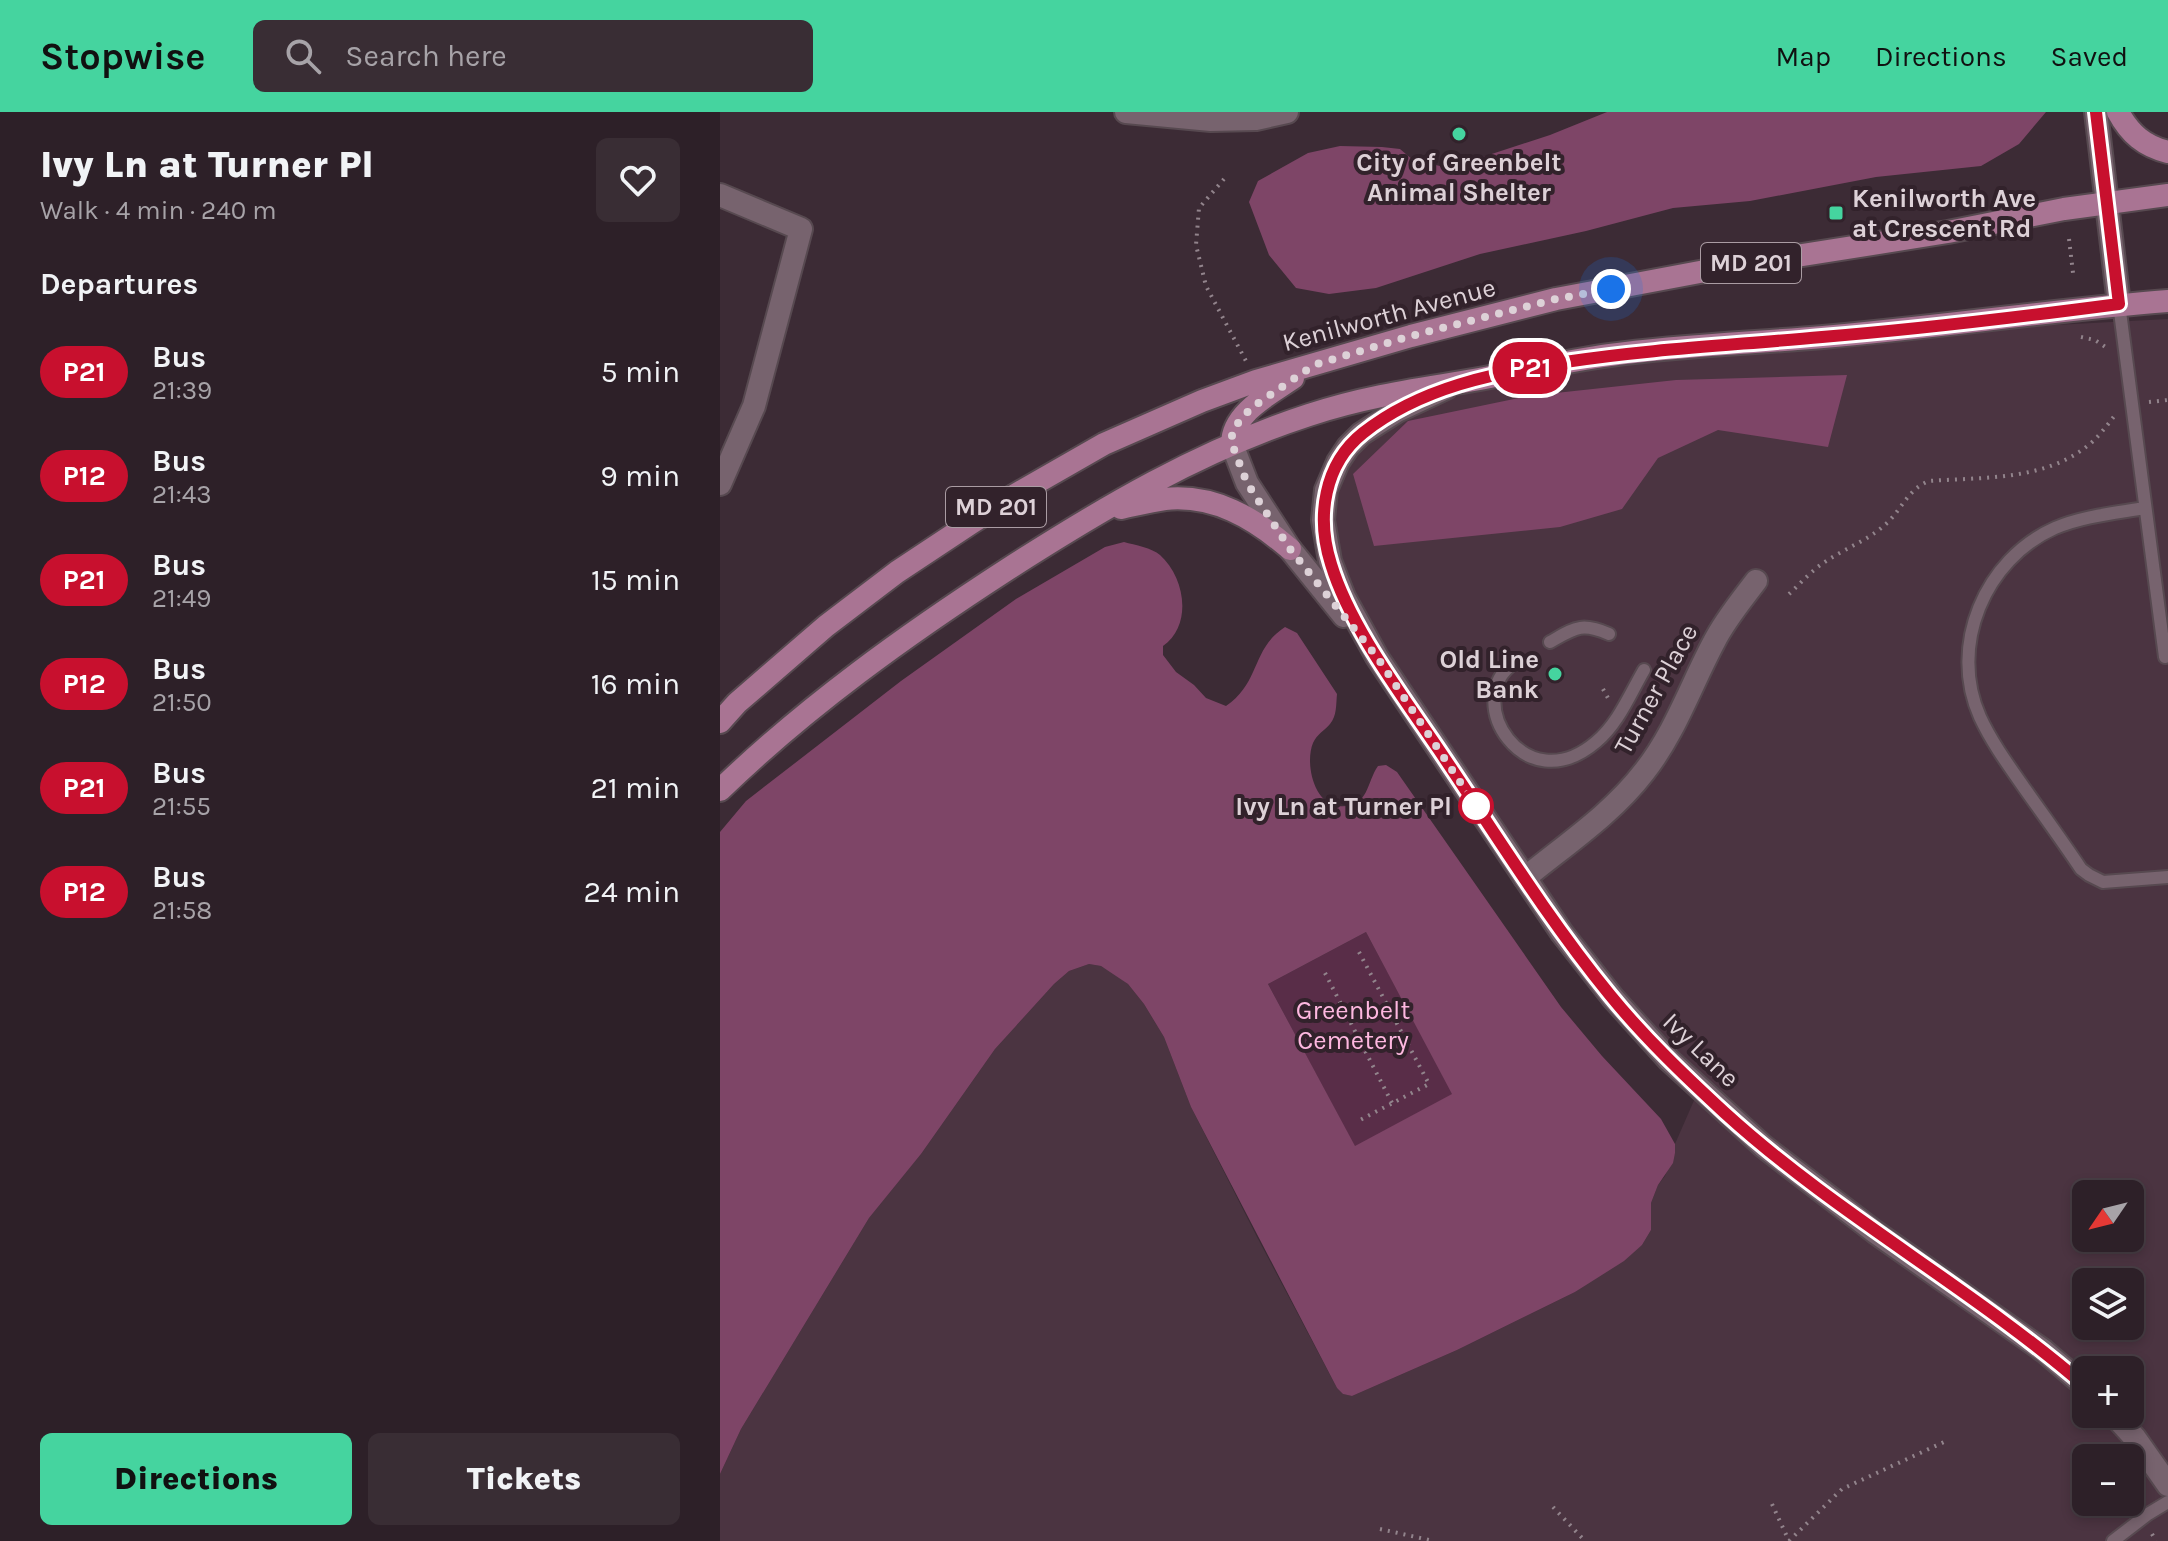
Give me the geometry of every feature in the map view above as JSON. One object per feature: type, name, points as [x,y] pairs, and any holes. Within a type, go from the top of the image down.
[{"type":"main road","points":[[2118,112],[2127,128],[2144,144],[2168,152]]},
{"type":"main road","name":"Kenilworth Avenue","points":[[720,722],[737,703],[826,626],[897,572],[1004,502],[1104,444],[1256,381],[1411,336],[1556,299],[1721,268],[1948,232],[2064,209],[2168,195]]},
{"type":"main road","name":"MD 201","points":[[720,790],[760,751],[860,671],[977,590],[1169,474],[1232,444],[1306,416],[1359,400],[1412,389],[1615,354],[1828,337],[2168,301]]},
{"type":"main road","points":[[1232,444],[1232,434],[1251,408],[1314,365]]},
{"type":"main road","points":[[1100,513],[1164,499],[1216,503],[1235,510],[1266,529],[1290,549]]},
{"type":"street","points":[[1126,112],[1211,120],[1256,119],[1287,112]]},
{"type":"street","points":[[2096,112],[2119,304]]},
{"type":"street","points":[[720,195],[801,229],[754,406],[720,484]]},
{"type":"street","name":"Ivy Lane","points":[[1458,383],[1397,411],[1361,434],[1338,462],[1326,490],[1323,520],[1330,561],[1344,597],[1377,657],[1562,933],[1613,998],[1669,1060],[1763,1146],[1866,1225],[2044,1351],[2072,1375]]},
{"type":"street","name":"Ivy Lane","points":[[1232,444],[1247,483],[1290,549],[1377,657]]},
{"type":"street","name":"Turner Place","points":[[1525,878],[1611,807],[1644,772],[1668,736],[1715,638],[1756,581]]},
{"type":"street","points":[[2126,1428],[2168,1485]]},
{"type":"lane","points":[[2119,304],[2165,657]]},
{"type":"lane","points":[[2145,508],[2056,527],[2015,555],[2002,568],[1977,610],[1968,651],[1969,670],[1971,691],[1991,739],[2081,869],[2103,882],[2168,877]]},
{"type":"lane","points":[[2154,580],[2168,578]]},
{"type":"lane","points":[[1550,642],[1585,626],[1609,634]]},
{"type":"lane","points":[[1514,663],[1503,675],[1495,693],[1495,710],[1500,726],[1510,742],[1523,753],[1536,760],[1553,762],[1567,760],[1596,742],[1610,728],[1644,670]]},
{"type":"lane","points":[[2113,1541],[2168,1502]]},
{"type":"path","points":[[1224,179],[1199,208],[1196,245],[1206,286],[1256,381]]},
{"type":"path","points":[[2069,239],[2073,273]]},
{"type":"path","points":[[1789,594],[1820,565],[1882,528],[1921,484],[2037,471],[2080,451],[2092,442],[2119,410],[2133,404]]},
{"type":"path","points":[[1359,952],[1429,1084],[1360,1120]]},
{"type":"path","points":[[1325,973],[1392,1103]]},
{"type":"path","points":[[1772,1504],[1789,1541],[1842,1489],[1944,1442]]},
{"type":"path","points":[[1553,1507],[1585,1541]]},
{"type":"path","points":[[1380,1529],[1434,1541]]},
{"type":"path","points":[[2152,1534],[2156,1541]]},
{"type":"shaded area","points":[[1607,112],[2046,112],[2019,144],[1981,166],[1876,177],[1750,201],[1673,208],[1480,254],[1376,288],[1329,294],[1296,288],[1269,255],[1249,202],[1258,181],[1308,153],[1340,146],[1382,147],[1400,149],[1413,160],[1449,168],[1550,135]]},
{"type":"shaded area","points":[[2168,319],[2168,1541],[720,1541],[720,1474],[741,1429],[869,1218],[921,1154],[995,1049],[1054,984],[1069,971],[1089,964],[1101,966],[1128,984],[1164,1037],[1191,1107],[1257,1237],[1343,1394],[1352,1396],[1457,1350],[1575,1292],[1642,1245],[1651,1230],[1651,1203],[1675,1153],[1675,1144],[1699,1089],[1562,933],[1330,561],[1338,462],[1458,383],[1828,337]]},
{"type":"shaded area","points":[[1847,375],[1828,447],[1718,430],[1658,458],[1622,509],[1560,527],[1374,546],[1353,474],[1408,421],[1528,396],[1676,380]]},
{"type":"shaded area","points":[[1124,542],[1157,553],[1169,564],[1180,588],[1182,614],[1173,637],[1163,646],[1163,655],[1176,672],[1206,698],[1226,706],[1245,687],[1266,645],[1274,636],[1285,627],[1297,633],[1337,694],[1334,717],[1315,740],[1311,751],[1313,780],[1322,798],[1338,806],[1348,806],[1365,794],[1378,766],[1386,765],[1397,772],[1561,1007],[1661,1119],[1675,1144],[1675,1153],[1673,1163],[1658,1185],[1651,1203],[1651,1230],[1642,1245],[1624,1261],[1575,1292],[1457,1350],[1352,1396],[1343,1394],[1337,1388],[1191,1107],[1164,1037],[1128,984],[1101,966],[1089,964],[1069,971],[1054,984],[995,1049],[921,1154],[869,1218],[741,1429],[720,1474],[720,832],[746,801],[901,681],[1016,599],[1105,547]],"holes":[[[1366,932],[1452,1094],[1355,1146],[1268,984]]]},
{"type":"green space","name":"Greenbelt Cemetery","points":[[1366,932],[1453,1094],[1355,1147],[1268,984]]},
{"type":"bus line","name":"P21","points":[[2072,1375],[2044,1351],[1875,1232],[1763,1146],[1699,1089],[1640,1030],[1562,933],[1377,657],[1344,597],[1330,561],[1323,520],[1326,490],[1348,447],[1361,434],[1397,411],[1458,383],[1615,354],[1828,337],[2119,304],[2096,112]]},
{"type":"place","name":"City of Greenbelt Animal Shelter","points":[[1459,134]]},
{"type":"place","name":"Kenilworth Ave at Crescent Rd","points":[[1836,213]]},
{"type":"place","name":"Old Line Bank","points":[[1555,674]]},
{"type":"place","name":"Ivy Ln at Turner Pl","points":[[1476,806]]},
{"type":"route","points":[[1476,806],[1377,657],[1290,549],[1247,483],[1232,444],[1232,434],[1251,408],[1314,365],[1411,336],[1556,299],[1611,289]]}]
